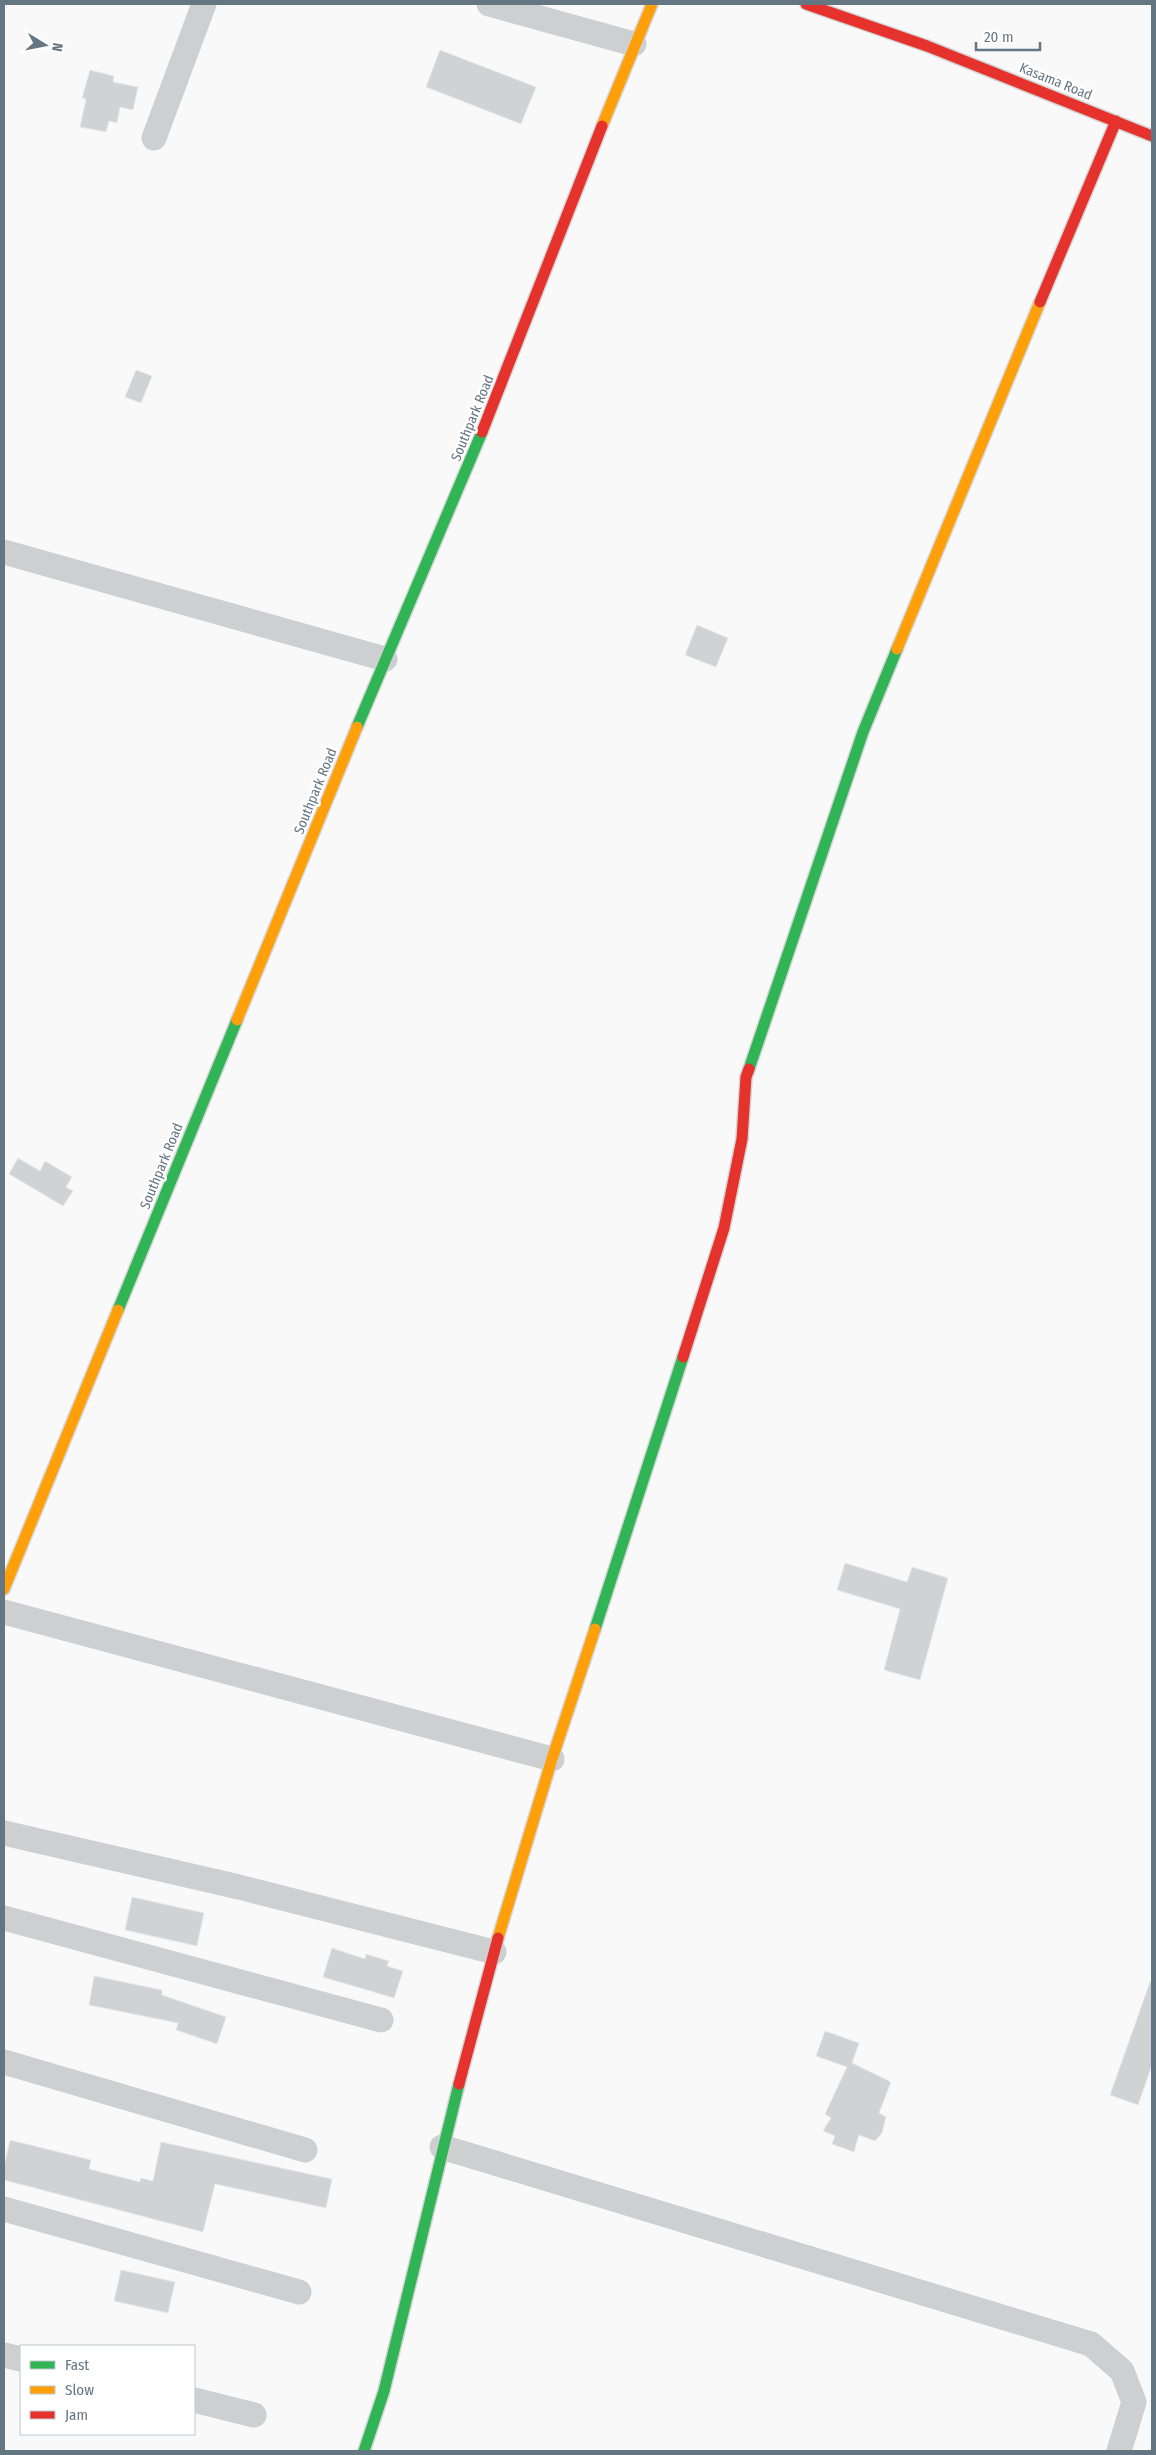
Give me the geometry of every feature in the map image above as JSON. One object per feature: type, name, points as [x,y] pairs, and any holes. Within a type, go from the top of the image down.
[{"type":"street","points":[[154,138],[204,4]]},
{"type":"street","points":[[489,4],[634,44]]},
{"type":"street","name":"Southpark Road","points":[[4,1589],[385,659],[461,484],[543,280],[634,44],[652,4]]},
{"type":"street","name":"Kasama Road","points":[[806,4],[927,46],[1152,136]]},
{"type":"street","points":[[364,2451],[384,2391],[442,2147],[494,1952],[552,1759],[631,1522],[724,1228],[742,1139],[746,1077],[860,741],[996,407],[1116,122]]},
{"type":"street","points":[[4,552],[385,659]]},
{"type":"street","points":[[4,1612],[552,1759]]},
{"type":"street","points":[[4,1833],[239,1888],[494,1952]]},
{"type":"street","points":[[4,1918],[381,2020]]},
{"type":"street","points":[[4,2062],[305,2150]]},
{"type":"street","points":[[442,2147],[1091,2344],[1122,2371],[1134,2402],[1119,2451]]},
{"type":"street","points":[[4,2209],[299,2292]]},
{"type":"street","points":[[4,2355],[20,2359]]},
{"type":"street","points":[[195,2400],[254,2415]]},
{"type":"building","points":[[440,50],[536,87],[521,124],[426,87]]},
{"type":"building","points":[[90,70],[114,76],[113,82],[138,87],[133,110],[120,107],[117,123],[109,121],[106,132],[80,127],[86,99],[82,98]]},
{"type":"building","points":[[136,370],[152,376],[141,403],[125,397]]},
{"type":"building","points":[[697,625],[728,638],[716,667],[685,655]]},
{"type":"building","points":[[18,1158],[40,1171],[45,1161],[72,1177],[66,1187],[73,1191],[63,1206],[9,1174]]},
{"type":"building","points":[[845,1563],[907,1582],[912,1567],[948,1578],[920,1680],[884,1670],[900,1609],[837,1590]]},
{"type":"building","points":[[132,1897],[204,1913],[197,1946],[125,1930]]},
{"type":"building","points":[[332,1948],[365,1959],[366,1954],[389,1961],[387,1966],[403,1971],[394,1998],[323,1977]]},
{"type":"building","points":[[94,1976],[162,1990],[162,1995],[226,2017],[217,2044],[176,2030],[178,2023],[89,2005]]},
{"type":"building","points":[[1150,1982],[1152,1983],[1152,2065],[1138,2105],[1110,2095]]},
{"type":"building","points":[[825,2031],[859,2043],[852,2063],[891,2082],[879,2113],[886,2117],[882,2133],[875,2141],[859,2135],[854,2152],[832,2144],[835,2136],[823,2131],[831,2118],[825,2114],[847,2067],[816,2056]]},
{"type":"building","points":[[10,2140],[91,2160],[89,2169],[140,2182],[141,2178],[153,2181],[161,2142],[332,2179],[326,2208],[215,2184],[203,2232],[4,2180],[4,2167]]},
{"type":"building","points":[[121,2270],[175,2282],[168,2313],[114,2301]]},
{"type":"traffic: fast","points":[[357,727],[482,432]]},
{"type":"traffic: fast","points":[[749,1069],[863,732],[897,649]]},
{"type":"traffic: fast","points":[[118,1310],[237,1020]]},
{"type":"traffic: fast","points":[[595,1629],[683,1357]]},
{"type":"traffic: fast","points":[[364,2451],[384,2391],[459,2084]]},
{"type":"traffic: slow","points":[[602,126],[652,4]]},
{"type":"traffic: slow","points":[[897,649],[1040,302]]},
{"type":"traffic: slow","points":[[237,1020],[357,727]]},
{"type":"traffic: slow","points":[[4,1589],[118,1310]]},
{"type":"traffic: slow","points":[[498,1938],[552,1759],[595,1629]]},
{"type":"traffic: jam","points":[[806,4],[927,46],[1152,136]]},
{"type":"traffic: jam","points":[[1040,302],[1116,121]]},
{"type":"traffic: jam","points":[[482,432],[602,126]]},
{"type":"traffic: jam","points":[[683,1357],[724,1228],[742,1139],[746,1077],[749,1069]]},
{"type":"traffic: jam","points":[[459,2084],[498,1938]]}]
